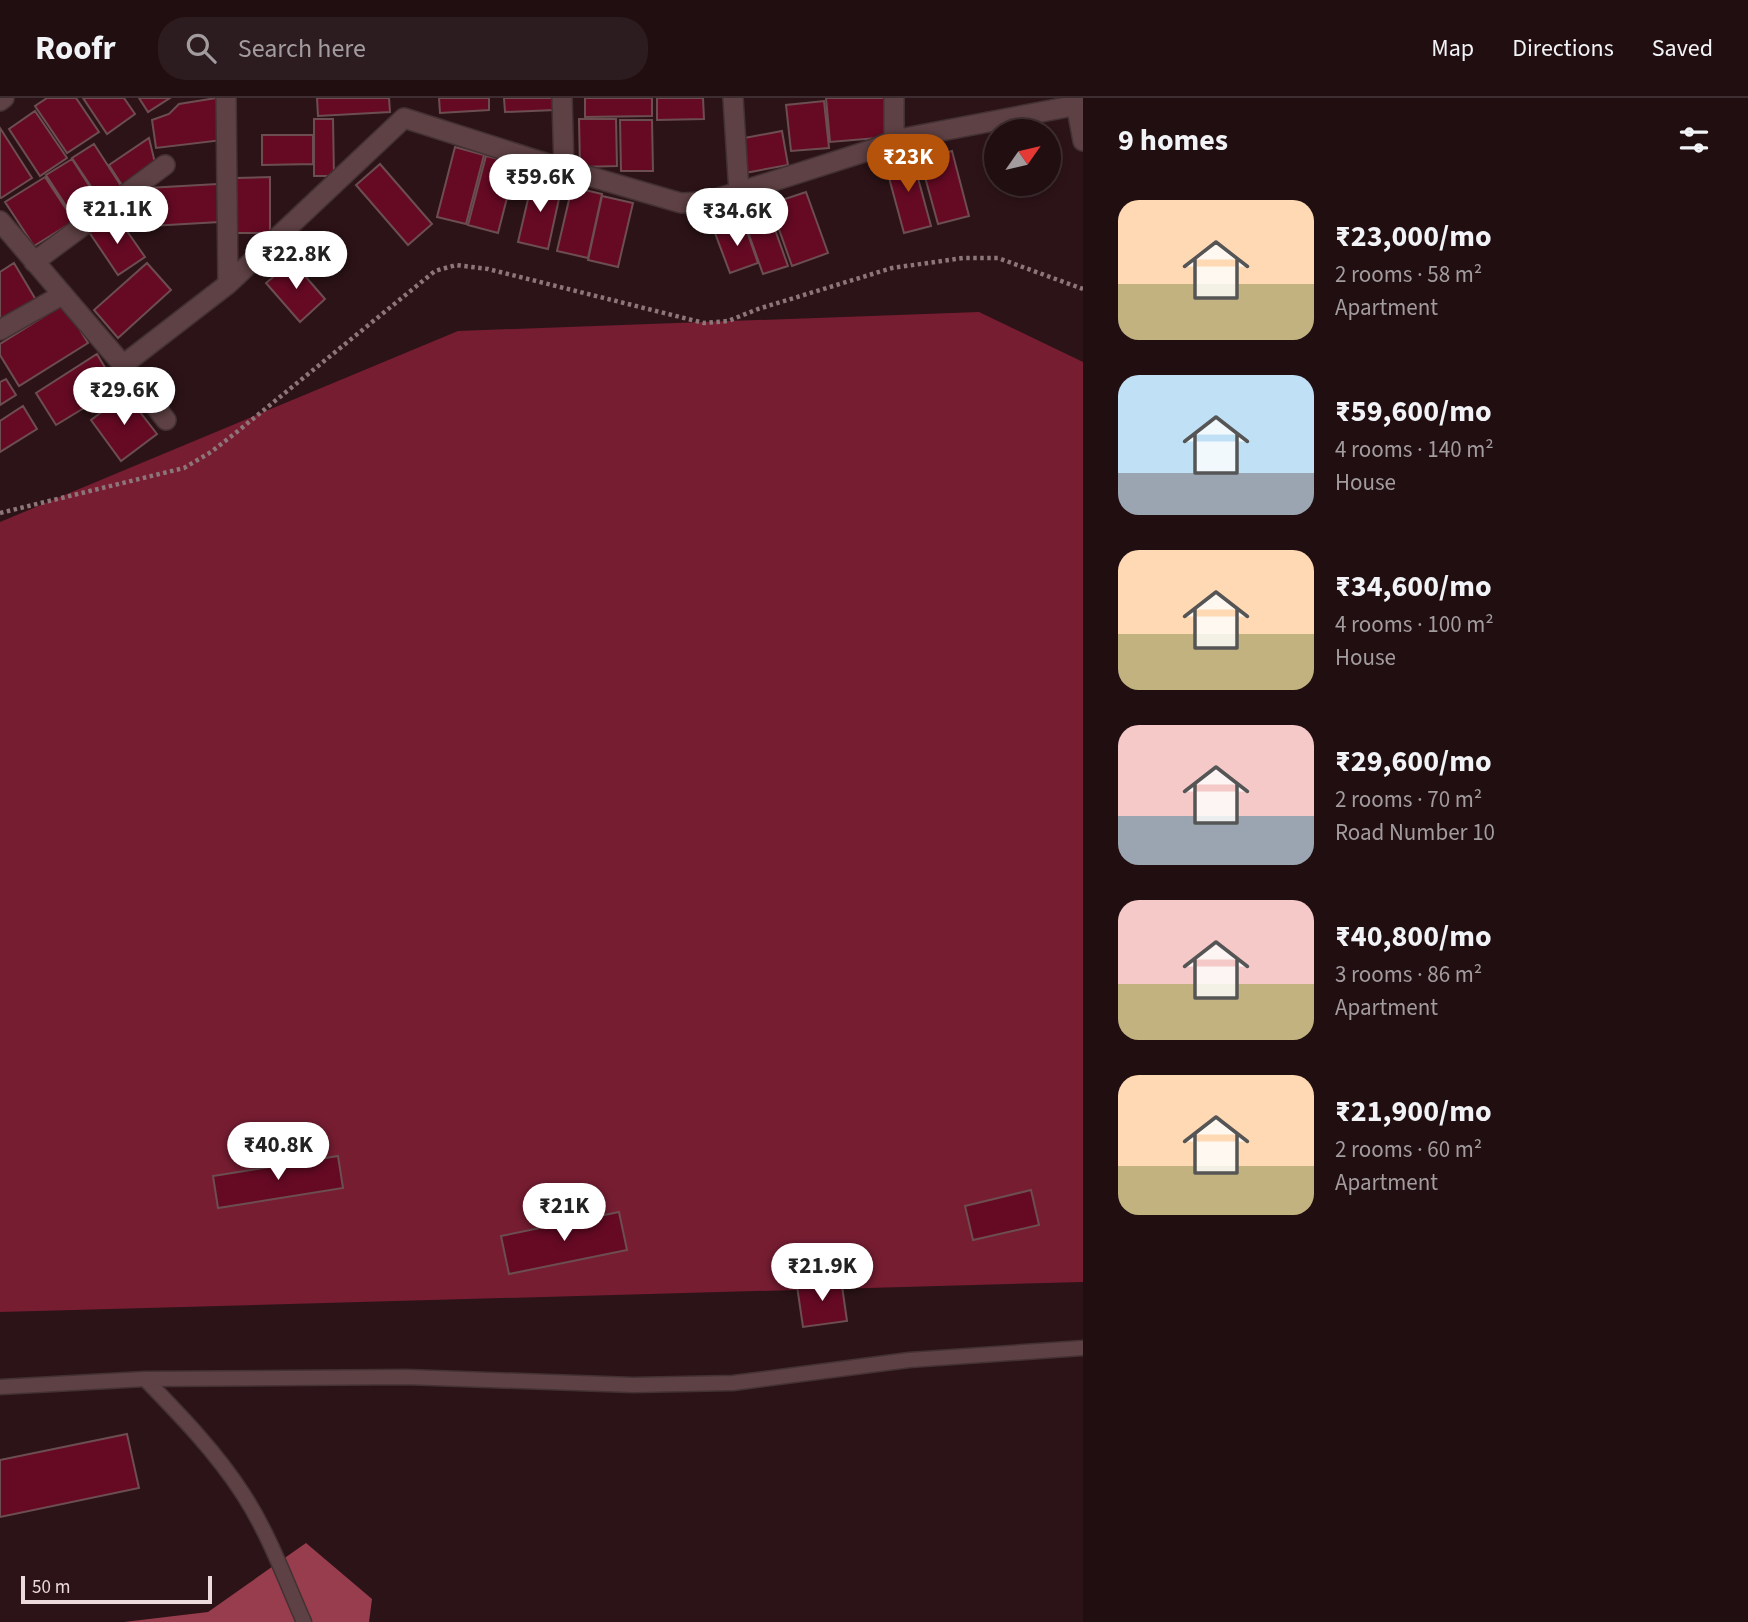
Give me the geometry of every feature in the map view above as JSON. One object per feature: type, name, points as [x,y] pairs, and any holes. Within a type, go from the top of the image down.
[{"type":"street","points":[[226,98],[228,284]]},
{"type":"street","points":[[562,98],[564,169]]},
{"type":"street","points":[[733,98],[739,192]]},
{"type":"street","points":[[894,98],[894,139]]},
{"type":"street","points":[[123,365],[228,284],[404,108],[564,169],[681,203],[704,202],[739,192],[874,149],[894,139],[1078,103],[1083,141]]},
{"type":"street","points":[[34,262],[166,165]]},
{"type":"street","points":[[0,221],[123,365],[166,420]]},
{"type":"street","points":[[0,330],[62,295]]},
{"type":"lane","points":[[0,1387],[145,1379],[406,1377],[633,1385],[733,1383],[909,1360],[1083,1348]]},
{"type":"lane","points":[[145,1379],[216,1456],[244,1494],[269,1539],[303,1622]]},
{"type":"path","points":[[0,513],[184,468],[238,431],[435,271],[456,265],[488,269],[704,323],[728,321],[758,309],[892,268],[963,258],[998,258],[1083,289]]},
{"type":"shaded area","points":[[979,312],[1083,362],[1083,1282],[0,1312],[0,522],[458,331]]},
{"type":"shaded area","points":[[306,1543],[372,1599],[369,1622],[124,1622],[208,1612]]},
{"type":"building","points":[[47,98],[76,98],[99,132],[67,153],[35,106]]},
{"type":"building","points":[[83,98],[124,98],[135,114],[107,134]]},
{"type":"building","points":[[139,98],[170,98],[148,112]]},
{"type":"building","points":[[216,98],[223,140],[156,148],[152,120],[169,114],[179,104]]},
{"type":"building","points":[[317,98],[389,98],[390,112],[318,116]]},
{"type":"building","points":[[439,98],[489,98],[489,110],[440,113]]},
{"type":"building","points":[[504,98],[555,98],[555,110],[505,112]]},
{"type":"building","points":[[585,98],[652,98],[652,116],[585,117]]},
{"type":"building","points":[[657,98],[703,98],[704,119],[657,120]]},
{"type":"building","points":[[826,98],[885,98],[889,137],[830,142]]},
{"type":"building","points":[[824,101],[829,148],[791,151],[786,105]]},
{"type":"building","points":[[35,111],[67,158],[40,176],[9,129]]},
{"type":"building","points":[[314,119],[333,119],[334,176],[314,176]]},
{"type":"building","points":[[579,119],[616,119],[617,166],[580,167]]},
{"type":"building","points":[[620,120],[652,120],[653,171],[621,171]]},
{"type":"building","points":[[0,128],[32,178],[1,198],[0,197]]},
{"type":"building","points":[[782,131],[788,165],[745,173],[739,139]]},
{"type":"building","points":[[262,135],[313,135],[313,164],[262,165]]},
{"type":"building","points":[[149,138],[156,167],[125,190],[109,165]]},
{"type":"building","points":[[94,144],[125,192],[104,206],[72,158]]},
{"type":"building","points":[[455,147],[484,155],[466,224],[437,217]]},
{"type":"building","points":[[952,151],[969,216],[938,224],[920,159]]},
{"type":"building","points":[[486,156],[516,163],[498,233],[468,225]]},
{"type":"building","points":[[912,156],[931,226],[904,233],[885,163]]},
{"type":"building","points":[[72,159],[99,201],[74,218],[46,175]]},
{"type":"building","points":[[380,164],[432,224],[408,245],[356,185]]},
{"type":"building","points":[[45,177],[74,221],[34,246],[5,202]]},
{"type":"building","points":[[270,177],[270,233],[236,233],[236,178]]},
{"type":"building","points":[[533,178],[562,185],[548,249],[518,242]]},
{"type":"building","points":[[217,184],[219,222],[151,226],[148,188]]},
{"type":"building","points":[[572,187],[602,194],[588,258],[557,251]]},
{"type":"building","points":[[806,192],[828,253],[792,266],[770,204]]},
{"type":"building","points":[[602,196],[633,203],[618,267],[588,260]]},
{"type":"building","points":[[768,210],[788,266],[763,274],[743,218]]},
{"type":"building","points":[[120,221],[145,257],[118,275],[89,232],[103,223],[107,229]]},
{"type":"building","points":[[744,223],[758,263],[730,273],[715,233]]},
{"type":"building","points":[[292,261],[325,299],[300,322],[266,283]]},
{"type":"building","points":[[14,263],[36,300],[0,323],[0,272]]},
{"type":"building","points":[[147,263],[171,290],[118,338],[94,310]]},
{"type":"building","points":[[64,304],[88,343],[19,386],[0,355],[0,344]]},
{"type":"building","points":[[97,354],[117,388],[56,425],[36,393]]},
{"type":"building","points":[[6,379],[16,395],[0,405],[0,382]]},
{"type":"building","points":[[126,394],[157,434],[121,461],[91,420]]},
{"type":"building","points":[[23,406],[37,429],[0,452],[0,421]]},
{"type":"building","points":[[338,1156],[343,1188],[218,1208],[213,1176]]},
{"type":"building","points":[[1031,1190],[1039,1225],[973,1240],[965,1206]]},
{"type":"building","points":[[619,1212],[627,1250],[509,1274],[501,1236]]},
{"type":"building","points":[[841,1279],[847,1321],[803,1327],[797,1286]]},
{"type":"building","points":[[127,1434],[139,1488],[0,1517],[0,1460]]}]
